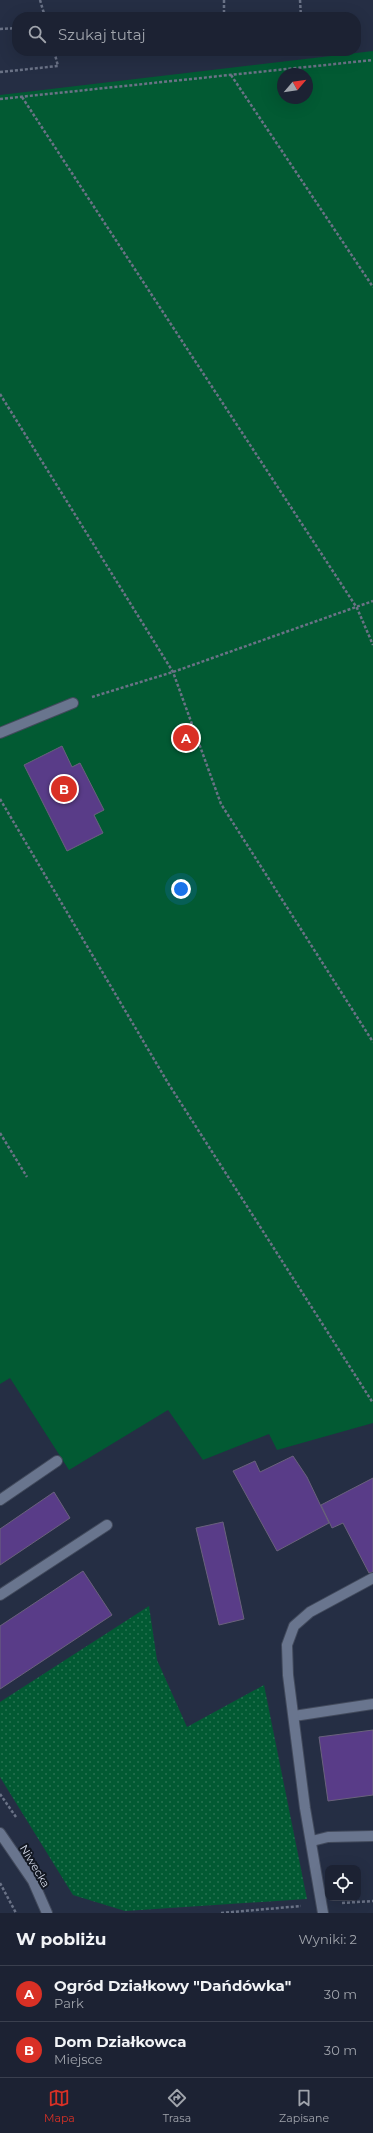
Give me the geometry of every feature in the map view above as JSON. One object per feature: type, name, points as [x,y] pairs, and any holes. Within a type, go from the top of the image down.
[{"type":"street","points":[[0,733],[73,703]]},
{"type":"street","points":[[0,1500],[57,1462]]},
{"type":"street","points":[[0,1596],[107,1525]]},
{"type":"street","points":[[322,1909],[312,1841],[305,1808],[288,1675],[287,1645],[294,1626],[310,1612],[373,1578]]},
{"type":"street","points":[[294,1716],[373,1704]]},
{"type":"street","name":"Niwecka","points":[[0,1832],[33,1881],[47,1913]]},
{"type":"street","points":[[312,1841],[328,1837],[373,1836]]},
{"type":"path","points":[[40,0],[44,12]]},
{"type":"path","points":[[224,0],[224,12]]},
{"type":"path","points":[[300,0],[301,12]]},
{"type":"path","points":[[0,29],[12,28]]},
{"type":"path","points":[[0,72],[58,66],[55,56]]},
{"type":"path","points":[[0,99],[373,60]]},
{"type":"path","points":[[231,75],[373,287]]},
{"type":"path","points":[[22,97],[357,608],[373,645]]},
{"type":"path","points":[[0,394],[173,672],[221,804],[373,1042]]},
{"type":"path","points":[[73,703],[173,672],[373,602]]},
{"type":"path","points":[[0,799],[168,1083],[373,1402]]},
{"type":"path","points":[[0,1133],[27,1177]]},
{"type":"path","points":[[0,1883],[16,1913]]},
{"type":"path","points":[[221,1913],[322,1909],[373,1901]]},
{"type":"green space","points":[[373,51],[373,1423],[277,1450],[269,1434],[203,1460],[168,1410],[69,1470],[10,1378],[0,1384],[0,95],[331,56],[361,56],[361,52]]},
{"type":"green space","points":[[149,1606],[157,1660],[187,1727],[264,1685],[307,1899],[125,1911],[73,1895],[0,1777],[0,1702]]},
{"type":"building","points":[[62,746],[72,767],[80,763],[104,810],[94,815],[103,833],[67,851],[24,765]]},
{"type":"building","points":[[293,1456],[307,1477],[329,1523],[277,1551],[233,1471],[255,1461],[260,1472]]},
{"type":"building","points":[[373,1478],[373,1572],[369,1573],[343,1523],[332,1528],[321,1505]]},
{"type":"building","points":[[54,1492],[70,1518],[0,1565],[0,1529]]},
{"type":"building","points":[[223,1522],[244,1619],[219,1625],[196,1528]]},
{"type":"building","points":[[83,1571],[112,1615],[0,1689],[0,1626]]},
{"type":"building","points":[[373,1730],[373,1795],[328,1801],[319,1737]]},
{"type":"place","name":"Ogród Działkowy \"Dańdówka\"","points":[[186,738]]},
{"type":"place","name":"Dom Działkowca","points":[[64,789]]}]
